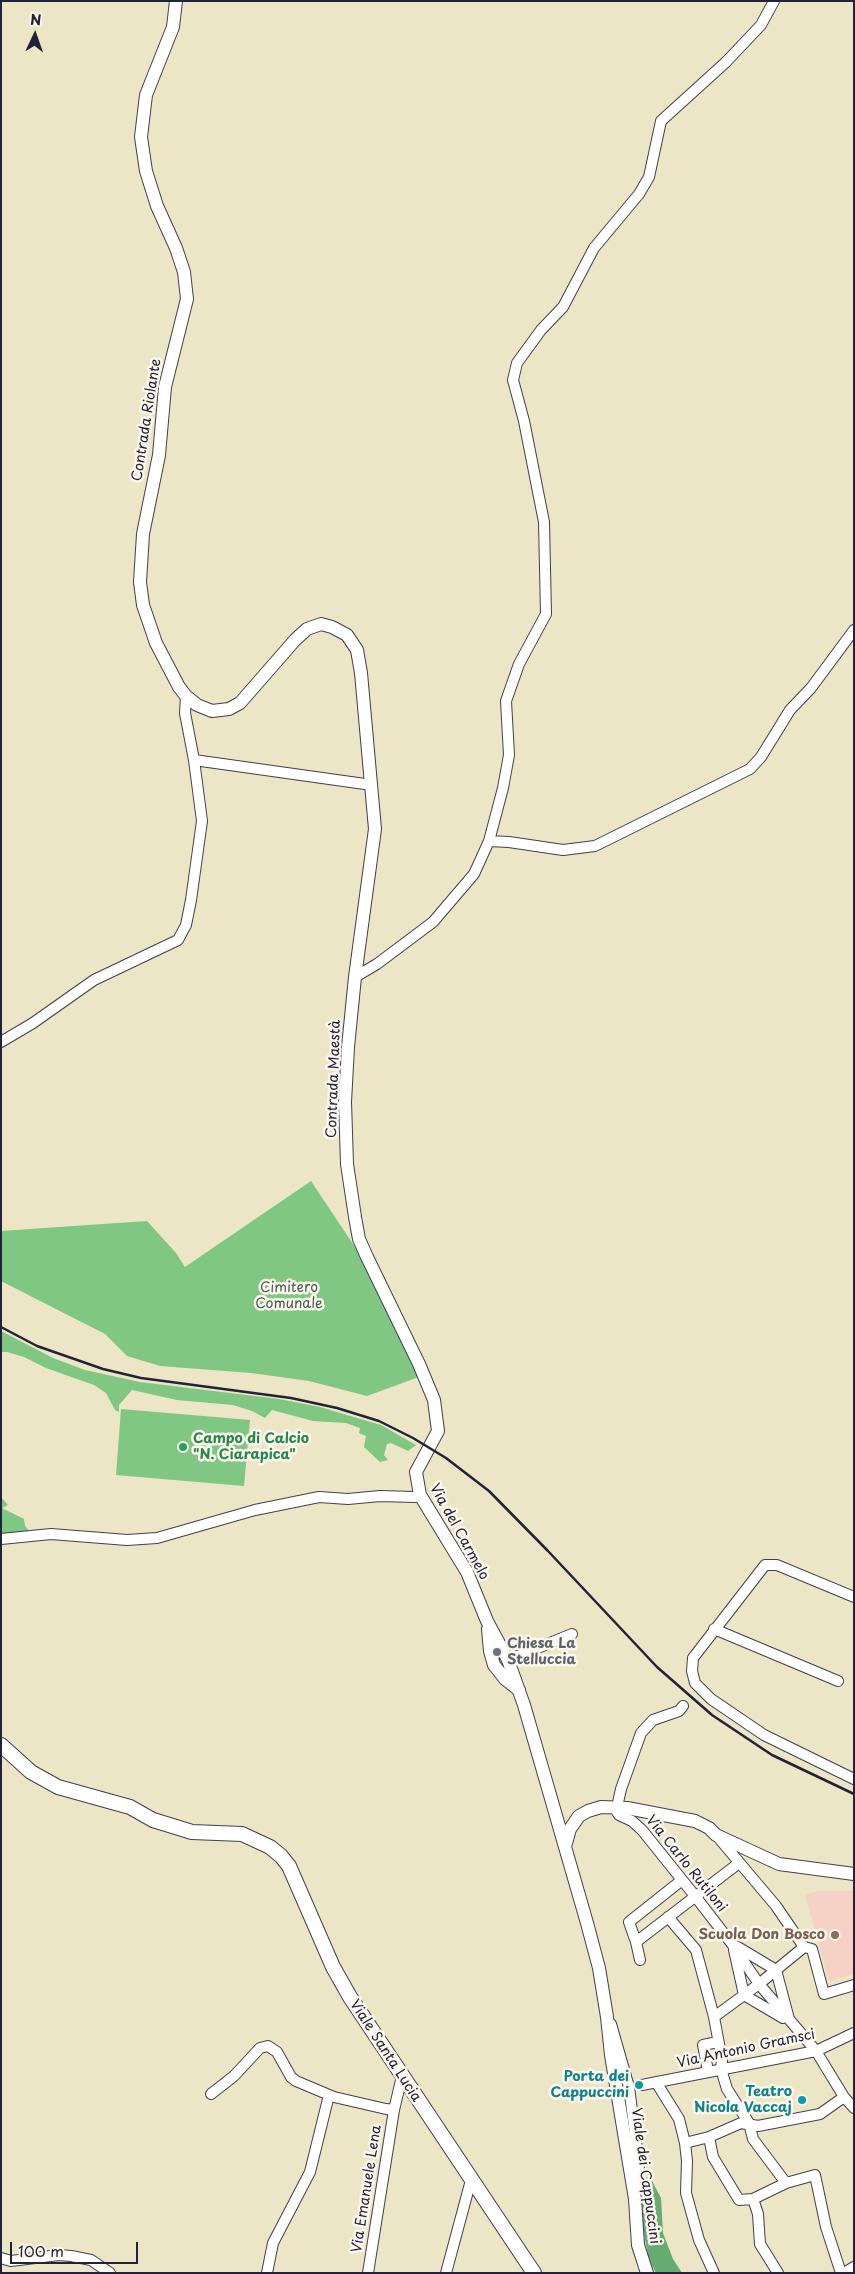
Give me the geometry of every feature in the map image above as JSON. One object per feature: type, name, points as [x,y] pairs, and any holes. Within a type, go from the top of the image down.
[{"type":"main road","name":"Viale Santa Lucia","points":[[1,1746],[31,1772],[58,1787],[130,1807],[153,1820],[192,1832],[242,1834],[270,1847],[281,1856],[289,1866],[342,1982],[402,2076],[534,2273]]},
{"type":"street","name":"Contrada Riolante","points":[[176,1],[173,27],[146,95],[141,137],[146,171],[157,206],[176,248],[184,272],[187,299],[165,387],[159,455],[143,534],[140,582],[143,605],[156,643],[186,696],[197,705],[212,711],[229,709],[240,703],[295,640],[307,629],[322,624],[347,635],[356,650],[372,785],[375,829],[374,852]]},
{"type":"street","points":[[355,977],[433,922],[474,874],[489,841],[503,788],[509,755],[506,701],[519,664],[546,614],[544,522],[524,421],[513,380],[517,363],[541,330],[564,307],[594,248],[635,200],[649,177],[660,120],[732,56],[761,25],[774,1]]},
{"type":"street","points":[[489,841],[563,850],[595,846],[750,769],[761,757],[790,710],[811,688],[854,630]]},
{"type":"street","name":"Contrada Riolante","points":[[1,1042],[33,1024],[94,980],[178,940],[186,925],[202,821],[194,760],[185,713],[186,696]]},
{"type":"street","points":[[194,760],[372,785]]},
{"type":"street","name":"Contrada Maestà","points":[[374,852],[355,977],[345,1102],[347,1164],[359,1239],[434,1400],[438,1422],[438,1432],[434,1440]]},
{"type":"street","name":"Via del Carmelo","points":[[434,1440],[416,1472],[420,1495],[467,1572],[487,1622],[508,1660],[519,1690],[565,1849]]},
{"type":"street","points":[[1,1539],[52,1534],[127,1540],[157,1538],[255,1510],[319,1496],[348,1499],[415,1497],[420,1495]]},
{"type":"street","points":[[854,1597],[777,1565],[765,1565],[693,1658],[692,1671],[695,1683],[711,1699],[764,1735],[854,1779]]},
{"type":"street","name":"Via del Carmelo","points":[[487,1622],[490,1651],[494,1665],[505,1679],[519,1690]]},
{"type":"street","points":[[714,1629],[838,1681]]},
{"type":"street","points":[[508,1660],[572,1634]]},
{"type":"street","points":[[615,1807],[641,1733],[653,1720],[679,1711],[684,1706]]},
{"type":"street","points":[[565,1849],[570,1829],[575,1820],[588,1811],[615,1807],[695,1821],[709,1828],[716,1835],[776,1906],[804,1947],[812,1949],[824,1994],[853,1985]]},
{"type":"street","name":"Via Carlo Rutiloni","points":[[615,1807],[619,1815],[632,1821],[642,1830],[695,1896],[732,1944],[759,1984],[816,2051],[850,2103]]},
{"type":"street","points":[[554,1811],[563,1817],[575,1820]]},
{"type":"street","points":[[716,1835],[779,1864],[854,1874]]},
{"type":"street","name":"Viale dei Cappuccini","points":[[565,1849],[599,1968],[611,2055],[635,2199],[638,2245],[647,2273]]},
{"type":"street","points":[[636,1942],[739,1863]]},
{"type":"street","points":[[640,1960],[629,1922],[682,1880]]},
{"type":"street","points":[[668,1917],[696,1950],[714,2017],[722,2060],[721,2069],[727,2089],[749,2123],[753,2139],[786,2183]]},
{"type":"street","points":[[732,1944],[776,1970],[790,2022]]},
{"type":"street","points":[[732,1944],[744,1995],[790,2022]]},
{"type":"street","points":[[714,2017],[759,1984],[804,1947]]},
{"type":"street","points":[[607,2017],[613,2027],[636,2086],[639,2165],[635,2199]]},
{"type":"street","name":"Via Antonio Gramsci","points":[[636,2086],[816,2051],[854,2033]]},
{"type":"street","points":[[708,2071],[703,2045],[718,2042]]},
{"type":"street","points":[[211,2094],[228,2081],[260,2048],[268,2046],[278,2052],[288,2072],[296,2081],[329,2095],[394,2110]]},
{"type":"street","name":"Via Emanuele Lena","points":[[368,2273],[394,2110],[402,2076]]},
{"type":"street","points":[[656,2082],[679,2119],[687,2161],[686,2193],[699,2240],[714,2273]]},
{"type":"street","points":[[267,2273],[273,2243],[310,2172],[329,2095]]},
{"type":"street","points":[[685,2143],[709,2137],[740,2123],[758,2126],[820,2114],[850,2103]]},
{"type":"street","points":[[709,2137],[714,2157],[739,2200],[753,2199],[786,2183],[815,2175],[826,2227],[842,2273],[854,2267]]},
{"type":"street","points":[[446,2273],[471,2180]]},
{"type":"street","points":[[753,2199],[758,2214],[760,2244],[778,2273]]},
{"type":"street","points":[[1,2258],[11,2261],[59,2255],[71,2256],[91,2260],[110,2273]]},
{"type":"shaded area","name":"Scuola Don Bosco","points":[[818,1891],[854,1891],[854,1974],[829,1981],[805,1895]]},
{"type":"green space","name":"Cimitero Comunale","points":[[311,1181],[365,1262],[419,1377],[367,1396],[309,1381],[251,1373],[160,1366],[127,1356],[105,1334],[1,1281],[1,1231],[147,1221],[176,1253],[185,1267]]},
{"type":"green space","points":[[1,1331],[53,1358],[85,1370],[140,1382],[279,1399],[320,1407],[381,1425],[416,1445],[408,1451],[391,1443],[387,1444],[384,1455],[388,1460],[380,1462],[364,1447],[366,1436],[359,1433],[360,1428],[346,1423],[313,1421],[272,1410],[265,1418],[252,1411],[233,1405],[177,1400],[132,1390],[119,1405],[119,1412],[115,1410],[106,1393],[94,1385],[46,1368],[24,1357],[1,1352]]},
{"type":"green space","name":"Campo di Calcio \"N. Ciarapica\"","points":[[121,1409],[250,1420],[244,1486],[116,1475]]},
{"type":"green space","points":[[1,1497],[8,1505],[2,1508],[24,1519],[25,1526],[32,1534],[1,1536]]},
{"type":"green space","points":[[645,2177],[650,2177],[661,2198],[663,2233],[673,2259],[682,2273],[656,2273],[649,2259],[643,2230],[642,2200]]},
{"type":"railway","points":[[1,1327],[37,1346],[103,1369],[141,1378],[291,1398],[337,1408],[379,1421],[413,1438],[446,1458],[489,1491],[657,1667],[712,1715],[772,1755],[854,1794]]},
{"type":"place","name":"Campo di Calcio \"N. Ciarapica\"","points":[[183,1447]]},
{"type":"place","name":"Chiesa La Stelluccia","points":[[497,1652]]},
{"type":"place","name":"Scuola Don Bosco","points":[[835,1935]]},
{"type":"place","name":"Porta dei Cappuccini","points":[[639,2085]]},
{"type":"place","name":"Teatro Nicola Vaccaj","points":[[802,2100]]}]
